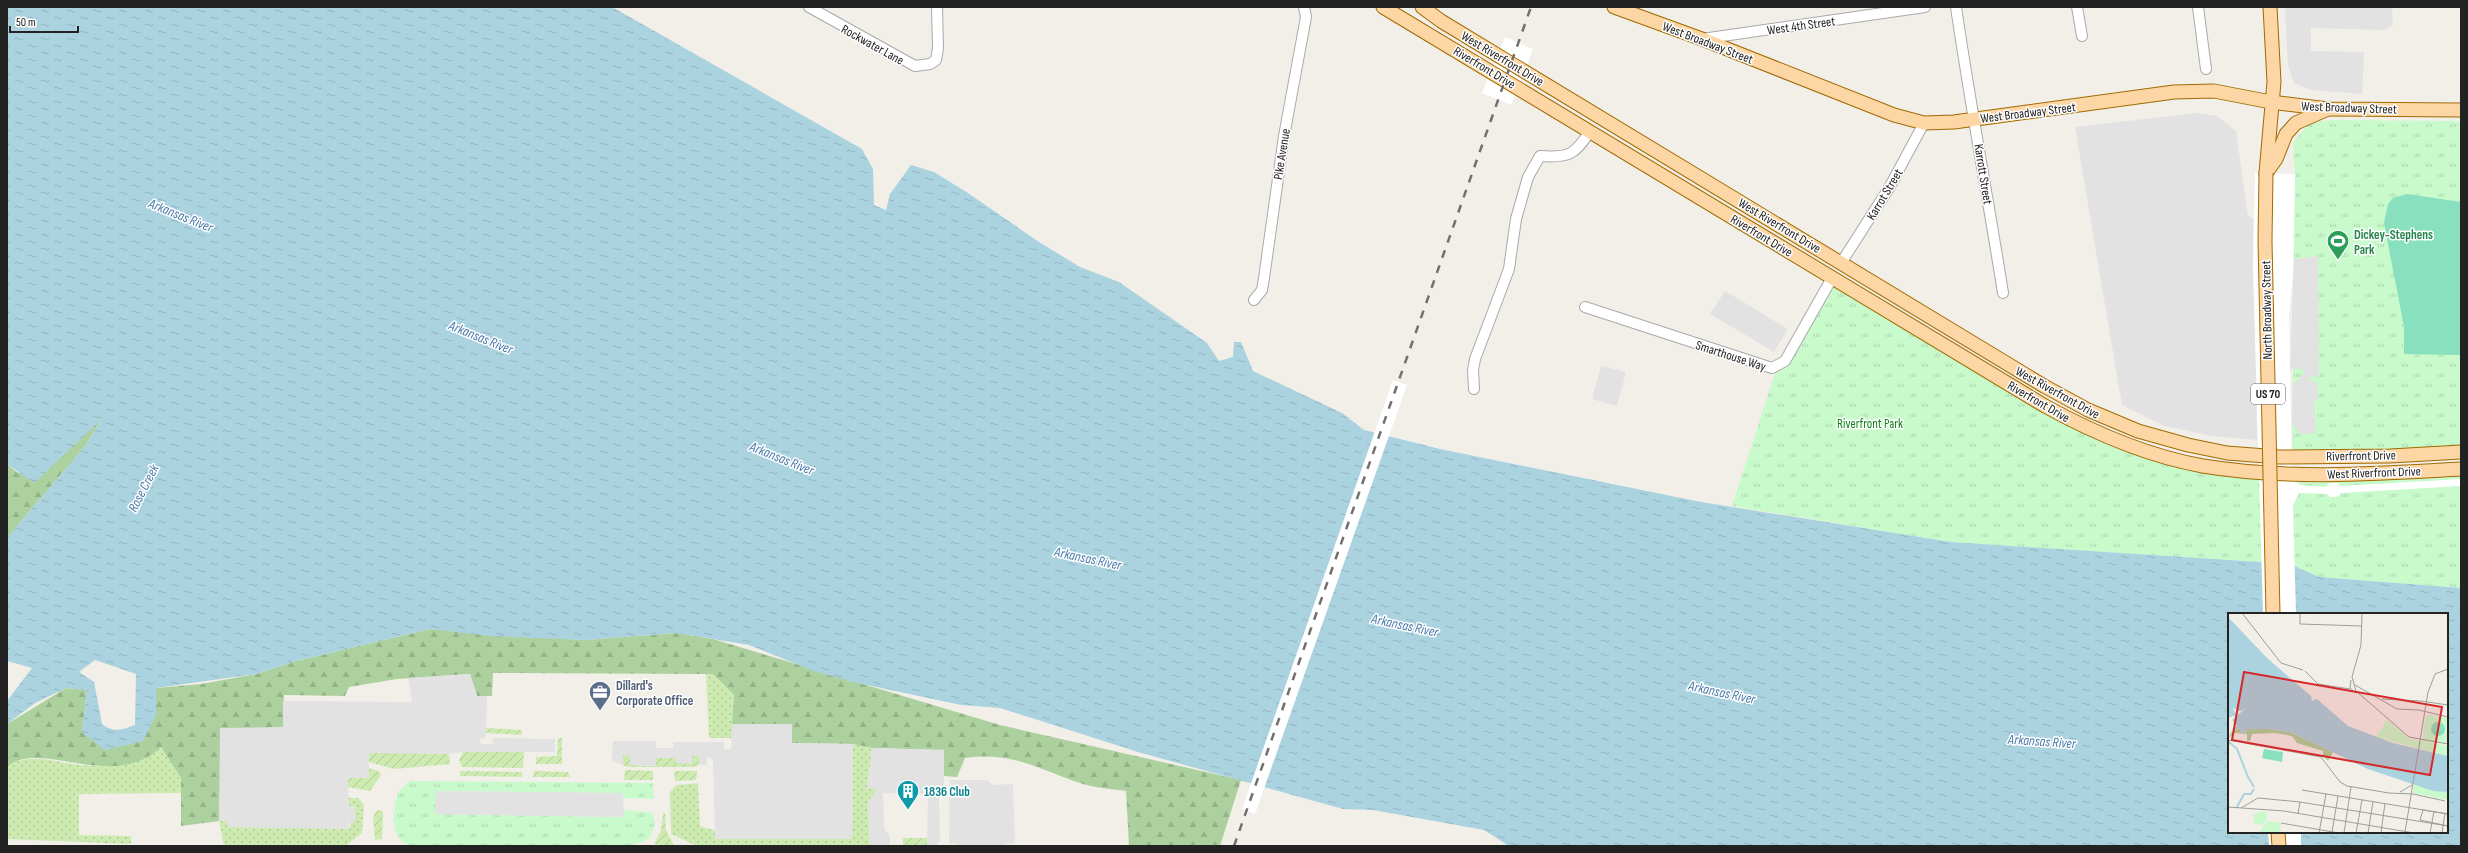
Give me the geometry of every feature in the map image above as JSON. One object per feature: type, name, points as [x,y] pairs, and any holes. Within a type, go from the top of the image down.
[{"type":"main road","name":"Riverfront Drive","points":[[1383,7],[2062,415],[2112,440],[2146,451]]},
{"type":"main road","name":"West Riverfront Drive","points":[[1422,7],[1441,21],[2066,398],[2114,422],[2144,433]]},
{"type":"main road","name":"West Broadway Street","points":[[1614,7],[1702,39],[1894,116],[1924,124],[1974,119],[2181,91],[2214,91],[2271,102],[2328,109],[2461,110]]},
{"type":"main road","name":"North Broadway Street","points":[[2270,7],[2274,82],[2271,102],[2266,174],[2265,241],[2273,613]]},
{"type":"main road","points":[[2266,174],[2276,159],[2286,134],[2296,124],[2328,109]]},
{"type":"main road","points":[[1832,278],[1841,263]]},
{"type":"main road","name":"Riverfront Drive","points":[[2144,433],[2188,445],[2252,455],[2390,456],[2461,452]]},
{"type":"main road","name":"West Riverfront Drive","points":[[2146,451],[2202,466],[2280,474],[2461,469]]},
{"type":"main road","points":[[2278,833],[2279,846]]},
{"type":"street","name":"Rockwater Lane","points":[[809,7],[915,66],[930,64],[936,60],[938,48],[937,7]]},
{"type":"street","name":"Pike Avenue","points":[[1254,300],[1262,290],[1284,136],[1306,17],[1304,7]]},
{"type":"street","name":"West 4th Street","points":[[1702,39],[1897,9],[1925,7]]},
{"type":"street","name":"Karrott Street","points":[[1956,7],[2003,293]]},
{"type":"street","points":[[2077,7],[2082,36]]},
{"type":"street","points":[[2198,7],[2206,70]]},
{"type":"street","name":"Karrot Street","points":[[1841,263],[1889,188],[1924,124]]},
{"type":"street","points":[[1474,389],[1475,359],[1509,269],[1516,219],[1528,177],[1540,156],[1568,155],[1580,147],[1590,131]]},
{"type":"street","name":"Smarthouse Way","points":[[1585,307],[1772,368],[1785,361],[1832,278]]},
{"type":"green space","name":"Dickey-Stephens Park","points":[[2330,120],[2461,121],[2461,446],[2292,453],[2295,174],[2293,143],[2309,123]]},
{"type":"green space","name":"Dickey-Stephens Park","points":[[2407,194],[2461,202],[2461,355],[2404,354],[2404,327],[2384,223],[2388,204],[2393,198]]},
{"type":"green space","name":"Riverfront Park","points":[[1832,278],[2045,406],[2146,451],[2249,472],[2461,470],[2461,588],[2319,577],[2290,564],[1951,542],[1732,506],[1777,367]]},
{"type":"green space","points":[[102,418],[85,446],[7,538],[7,464],[18,473]]},
{"type":"green space","points":[[430,629],[585,640],[677,633],[713,639],[1000,725],[1241,780],[1220,846],[1129,846],[1126,791],[1088,785],[1012,759],[998,757],[965,758],[957,777],[944,776],[944,750],[872,748],[853,744],[792,743],[792,724],[732,724],[734,695],[713,674],[493,673],[492,696],[477,696],[470,674],[397,679],[349,687],[345,696],[284,695],[283,728],[220,788],[219,821],[181,826],[181,778],[161,747],[142,760],[121,765],[100,766],[38,758],[21,760],[7,767],[7,724],[66,688],[87,690],[82,732],[106,750],[156,715],[156,688],[201,684],[256,674],[296,661]]},
{"type":"green space","points":[[706,674],[713,674],[734,695],[732,738],[709,738]]},
{"type":"green space","points":[[486,728],[522,730],[522,735],[486,733]]},
{"type":"green space","points":[[558,738],[562,738],[562,764],[536,764],[536,757],[557,756]]},
{"type":"green space","points":[[853,744],[872,748],[867,788],[876,788],[875,793],[868,802],[870,846],[697,846],[671,834],[670,792],[676,785],[698,783],[700,826],[716,831],[715,838],[852,839]]},
{"type":"green space","points":[[161,747],[181,778],[181,793],[79,794],[79,835],[131,836],[131,844],[7,839],[7,766],[15,762],[31,759],[96,766],[120,765],[142,760]]},
{"type":"green space","points":[[369,752],[449,754],[450,764],[394,769],[369,762]]},
{"type":"green space","points":[[463,752],[524,752],[523,768],[462,767],[459,760]]},
{"type":"green space","points":[[623,755],[630,755],[630,765],[656,766],[656,758],[675,758],[691,764],[692,756],[699,756],[699,765],[694,767],[627,767],[623,765]]},
{"type":"green space","points":[[369,768],[378,771],[381,775],[370,791],[348,787],[348,778],[369,778]]},
{"type":"green space","points":[[625,770],[653,771],[653,780],[624,780]]},
{"type":"green space","points":[[460,771],[522,772],[522,777],[460,776]]},
{"type":"green space","points":[[534,771],[568,772],[570,777],[533,777]]},
{"type":"green space","points":[[674,771],[697,771],[696,780],[675,781]]},
{"type":"green space","points":[[409,781],[653,783],[654,799],[623,798],[623,793],[436,791],[435,814],[624,817],[624,810],[653,813],[655,825],[649,839],[630,846],[410,846],[403,843],[396,831],[394,823],[398,793]]},
{"type":"green space","points":[[348,798],[358,798],[364,805],[362,833],[346,846],[224,846],[219,821],[349,829],[355,807],[349,806]]},
{"type":"green space","points":[[376,811],[383,811],[382,839],[375,840],[373,818]]},
{"type":"green space","points":[[663,813],[665,813],[666,830],[674,845],[671,846],[654,844],[661,830]]},
{"type":"green space","points":[[903,838],[927,838],[927,846],[903,846]]},
{"type":"shaded area","points":[[2285,7],[2392,7],[2393,25],[2385,30],[2311,28],[2311,51],[2364,52],[2362,94],[2311,90],[2294,83],[2288,65]]},
{"type":"shaded area","points":[[2197,113],[2217,116],[2236,131],[2248,216],[2253,218],[2257,440],[2212,436],[2164,426],[2122,405],[2075,127]]},
{"type":"shaded area","points":[[2318,256],[2319,376],[2308,378],[2310,381],[2317,382],[2318,400],[2314,402],[2316,433],[2301,434],[2292,424],[2293,385],[2304,373],[2303,369],[2290,369],[2294,259]]},
{"type":"shaded area","points":[[1725,291],[1788,329],[1774,352],[1710,314]]},
{"type":"shaded area","points":[[1601,366],[1626,372],[1617,406],[1592,399]]},
{"type":"shaded area","points":[[470,674],[477,696],[487,696],[486,737],[479,740],[481,744],[493,744],[493,738],[555,739],[555,752],[463,752],[449,754],[369,753],[369,778],[348,778],[349,806],[355,808],[355,822],[348,823],[349,829],[228,827],[226,821],[219,821],[220,728],[283,727],[283,701],[412,702],[408,678]]},
{"type":"shaded area","points":[[732,724],[792,724],[792,743],[853,744],[852,839],[715,839],[713,759],[707,757],[707,765],[699,765],[699,756],[692,756],[691,764],[676,763],[675,758],[656,758],[656,766],[630,765],[630,755],[623,756],[623,765],[612,761],[613,741],[656,741],[656,748],[673,748],[673,742],[724,742],[724,749],[731,749]]},
{"type":"shaded area","points":[[872,748],[944,750],[944,792],[936,792],[939,798],[940,840],[937,846],[927,846],[928,794],[883,793],[884,829],[890,836],[890,846],[870,846],[868,802],[875,793],[875,788],[867,789]]},
{"type":"shaded area","points":[[950,780],[987,780],[992,785],[1013,784],[1015,843],[1004,844],[1004,846],[957,846],[957,844],[949,843]]},
{"type":"shaded area","points":[[436,791],[623,793],[624,817],[435,814]]},
{"type":"water","points":[[7,7],[612,7],[862,149],[873,169],[874,205],[886,210],[890,194],[911,165],[934,172],[968,193],[1039,242],[1080,267],[1119,282],[1207,343],[1219,361],[1233,357],[1234,342],[1241,342],[1253,371],[1342,413],[1364,430],[1440,449],[1701,502],[1951,542],[2290,564],[2319,577],[2461,588],[2461,846],[1509,846],[1484,830],[1373,810],[1343,809],[1138,752],[1000,708],[961,705],[853,682],[814,671],[749,645],[677,633],[585,640],[491,636],[430,629],[296,661],[256,674],[156,688],[156,715],[143,741],[105,750],[82,732],[87,690],[66,688],[35,703],[7,724],[7,701],[32,668],[7,661],[7,538],[85,446],[101,420],[34,483],[7,464]],"holes":[[[95,660],[136,674],[135,725],[118,730],[106,727],[102,724],[94,682],[79,672]]]},
{"type":"pier","points":[[1505,37],[1533,49],[1511,105],[1482,93]]},
{"type":"pier","points":[[2255,173],[2295,174],[2293,273],[2289,316],[2292,470],[2295,481],[2300,485],[2326,487],[2329,483],[2337,483],[2341,486],[2461,479],[2461,486],[2341,493],[2337,497],[2330,497],[2327,494],[2299,493],[2293,505],[2296,613],[2263,613],[2253,268]]},
{"type":"pier","points":[[1393,380],[1407,385],[1255,814],[1242,809]]},
{"type":"pier","points":[[2268,833],[2301,833],[2301,846],[2269,846]]},
{"type":"railway","points":[[1234,846],[1531,7]]},
{"type":"place","name":"Dickey-Stephens Park","points":[[2338,260]]},
{"type":"place","name":"Dillard's Corporate Office","points":[[600,712]]},
{"type":"place","name":"1836 Club","points":[[908,810]]},
{"type":"water label","name":"Arkansas River","points":[[181,215]]},
{"type":"water label","name":"Arkansas River","points":[[481,337]]},
{"type":"water label","name":"Arkansas River","points":[[782,458]]},
{"type":"water label","name":"Rose Creek","points":[[143,488]]},
{"type":"water label","name":"Arkansas River","points":[[1088,558]]},
{"type":"water label","name":"Arkansas River","points":[[1405,625]]},
{"type":"water label","name":"Arkansas River","points":[[1722,692]]},
{"type":"water label","name":"Arkansas River","points":[[2042,741]]}]
